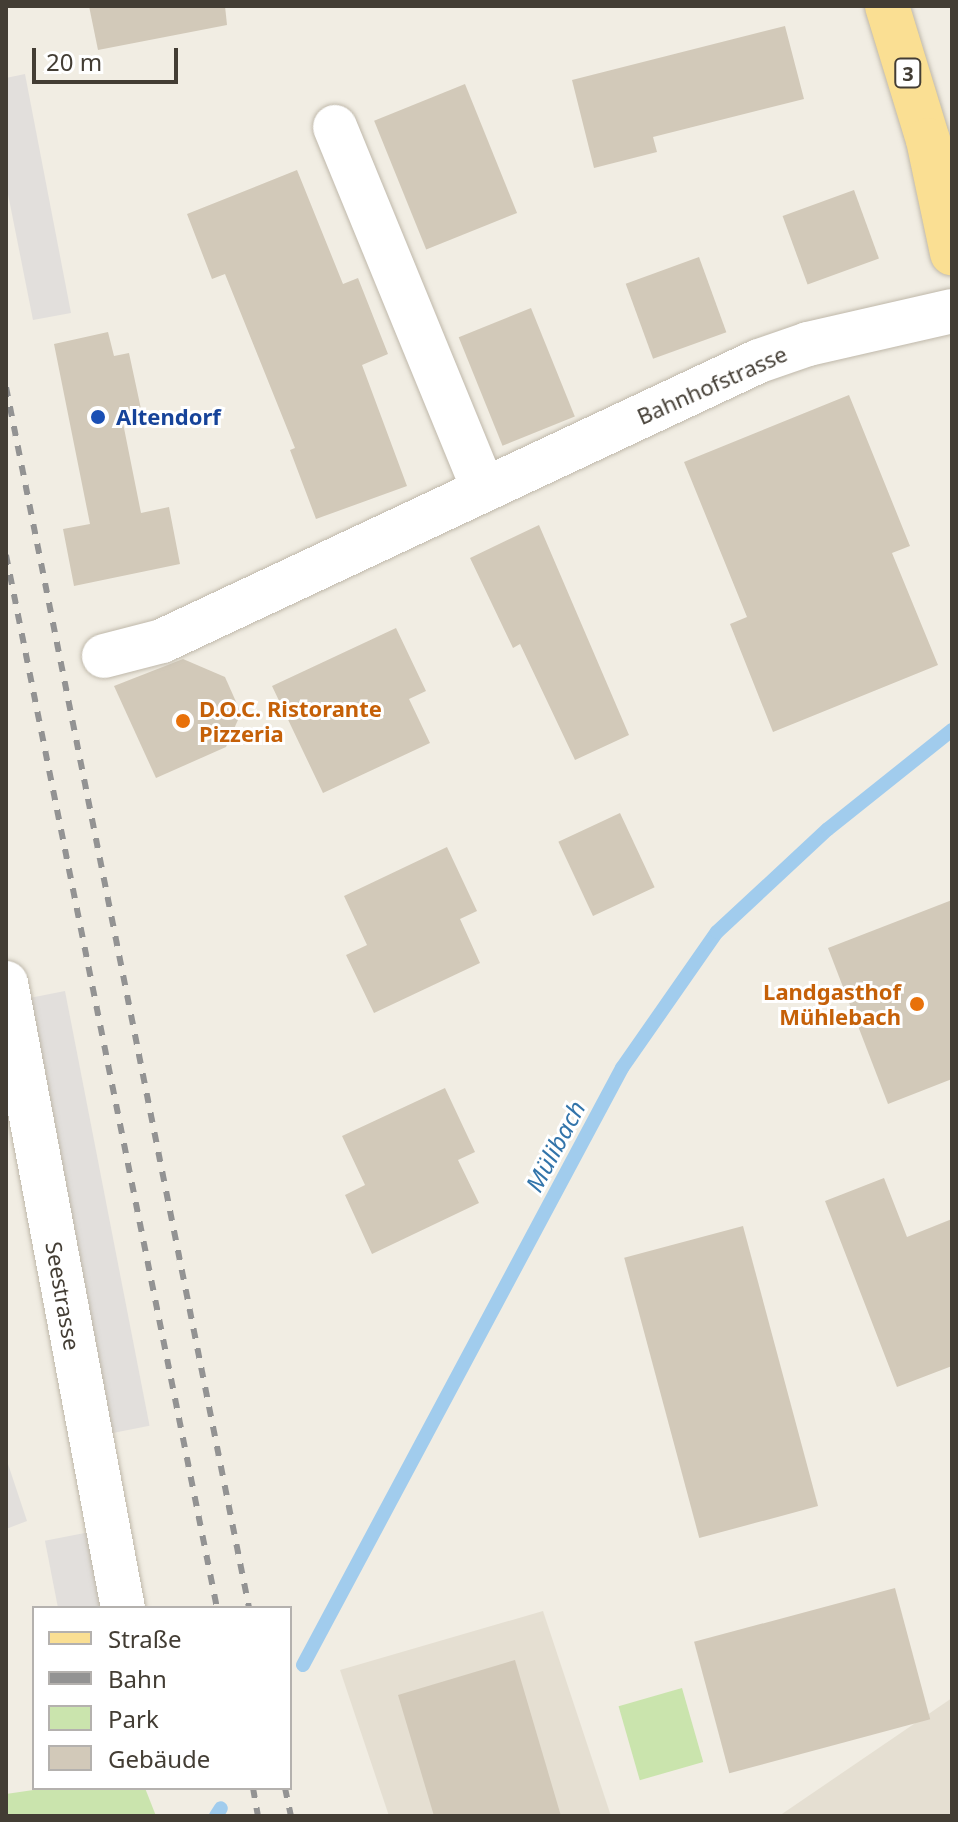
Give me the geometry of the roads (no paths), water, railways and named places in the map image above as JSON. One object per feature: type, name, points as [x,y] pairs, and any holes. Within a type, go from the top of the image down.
[{"type":"main road","name":"3","points":[[887,6],[940,138],[952,253]]},
{"type":"street","points":[[335,127],[484,490]]},
{"type":"street","name":"Bahnhofstrasse","points":[[104,656],[162,641],[759,361],[808,344],[952,311]]},
{"type":"street","name":"Seestrasse","points":[[6,983],[123,1606]]},
{"type":"waterway","name":"Mülibach","points":[[303,1665],[622,1068],[717,932],[828,829],[952,730]]},
{"type":"waterway","name":"Mülibach","points":[[216,1816],[221,1808]]},
{"type":"railway","points":[[6,387],[249,1606]]},
{"type":"railway","points":[[6,555],[217,1606]]},
{"type":"railway","points":[[253,1790],[258,1816]]},
{"type":"railway","points":[[285,1790],[291,1816]]},
{"type":"place","name":"Altendorf","points":[[98,417]]},
{"type":"place","name":"D.O.C. Ristorante Pizzeria","points":[[183,721]]},
{"type":"place","name":"Landgasthof Mühlebach","points":[[917,1004]]}]
